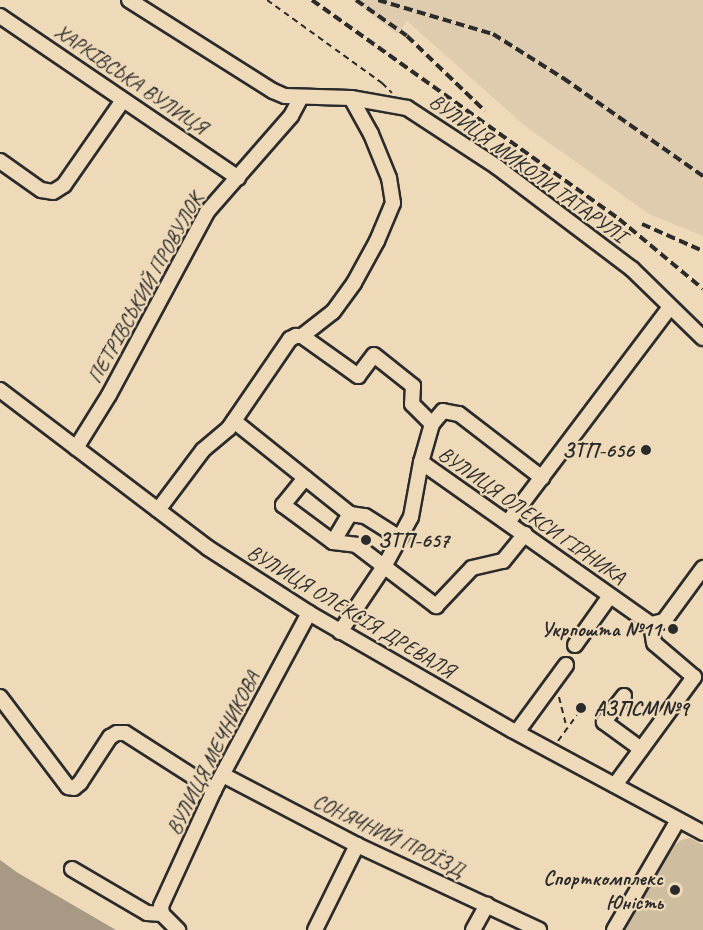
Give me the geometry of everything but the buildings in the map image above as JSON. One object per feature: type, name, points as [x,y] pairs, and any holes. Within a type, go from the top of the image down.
[{"type":"street","points":[[129,0],[273,91],[285,96],[301,97]]},
{"type":"street","name":"ХАРКІВСЬКА ВУЛИЦЯ","points":[[0,16],[238,177]]},
{"type":"street","name":"ВУЛИЦЯ МИКОЛИ ТАТАРУЛІ","points":[[301,97],[351,98],[407,108],[497,167],[632,269],[703,338]]},
{"type":"street","name":"ПЕТРІВСЬКИЙ ПРОВУЛОК","points":[[76,448],[109,395],[207,212],[291,116],[301,97]]},
{"type":"street","points":[[158,510],[204,450],[234,421],[290,339],[302,336],[333,312],[354,283],[377,241],[393,203],[389,178],[351,98]]},
{"type":"street","points":[[0,160],[41,190],[53,192],[64,185],[123,100]]},
{"type":"street","points":[[508,522],[670,307]]},
{"type":"street","points":[[302,336],[358,376],[374,355],[413,386],[412,405],[432,424]]},
{"type":"street","name":"ВУЛИЦЯ ОЛЕКСІЯ ДРЕВАЛЯ","points":[[0,390],[208,548],[309,614],[703,834]]},
{"type":"street","points":[[421,462],[432,424],[443,411],[459,414],[542,478]]},
{"type":"street","points":[[234,421],[350,514],[365,516],[400,538]]},
{"type":"street","name":"ВУЛИЦЯ ОЛЕКСИ ГІРНИКА","points":[[340,632],[384,565],[411,517],[421,462],[651,624]]},
{"type":"street","points":[[305,478],[283,505],[333,542],[356,545],[436,606],[472,568],[504,561],[525,534]]},
{"type":"street","points":[[333,542],[350,514]]},
{"type":"street","points":[[615,785],[694,677],[654,643],[651,624],[658,625],[669,615],[703,568]]},
{"type":"street","points":[[575,645],[610,596]]},
{"type":"street","name":"ВУЛИЦЯ МЕЧНИКОВА","points":[[162,914],[161,906],[214,790],[309,614]]},
{"type":"street","points":[[517,732],[534,699],[555,681],[566,665]]},
{"type":"street","points":[[624,696],[604,722],[641,749]]},
{"type":"street","points":[[0,697],[68,787],[74,788],[80,783],[110,737],[117,733],[125,734],[214,790]]},
{"type":"street","name":"СОНЯЧНИЙ ПРОЇЗД","points":[[223,774],[357,845],[539,930]]},
{"type":"street","points":[[614,930],[678,820]]},
{"type":"street","points":[[315,930],[357,845]]},
{"type":"street","points":[[72,870],[147,913],[162,914],[178,930]]},
{"type":"street","points":[[473,930],[487,905]]},
{"type":"path","points":[[267,0],[382,83],[407,108]]},
{"type":"path","points":[[555,681],[567,729]]},
{"type":"path","points":[[551,751],[577,715]]},
{"type":"shaded area","points":[[353,0],[703,0],[703,236],[649,214],[524,125],[407,21],[397,34]]},
{"type":"shaded area","name":"Cпорткомплекс Юність","points":[[690,838],[703,845],[703,930],[625,930],[669,850],[681,840]]},
{"type":"shaded area","points":[[0,860],[18,873],[116,930],[0,930]]},
{"type":"railway","points":[[312,0],[619,219],[703,289]]},
{"type":"railway","points":[[356,0],[407,36],[485,111]]},
{"type":"railway","points":[[378,0],[493,34],[563,78],[703,176]]},
{"type":"railway","points":[[642,224],[703,251]]},
{"type":"place","name":"ЗТП-656","points":[[646,450]]},
{"type":"place","name":"ЗТП-657","points":[[366,540]]},
{"type":"place","name":"Укрпошта №11","points":[[673,629]]},
{"type":"place","name":"АЗПСМ №9","points":[[581,708]]},
{"type":"place","name":"Cпорткомплекс Юність","points":[[675,890]]}]
